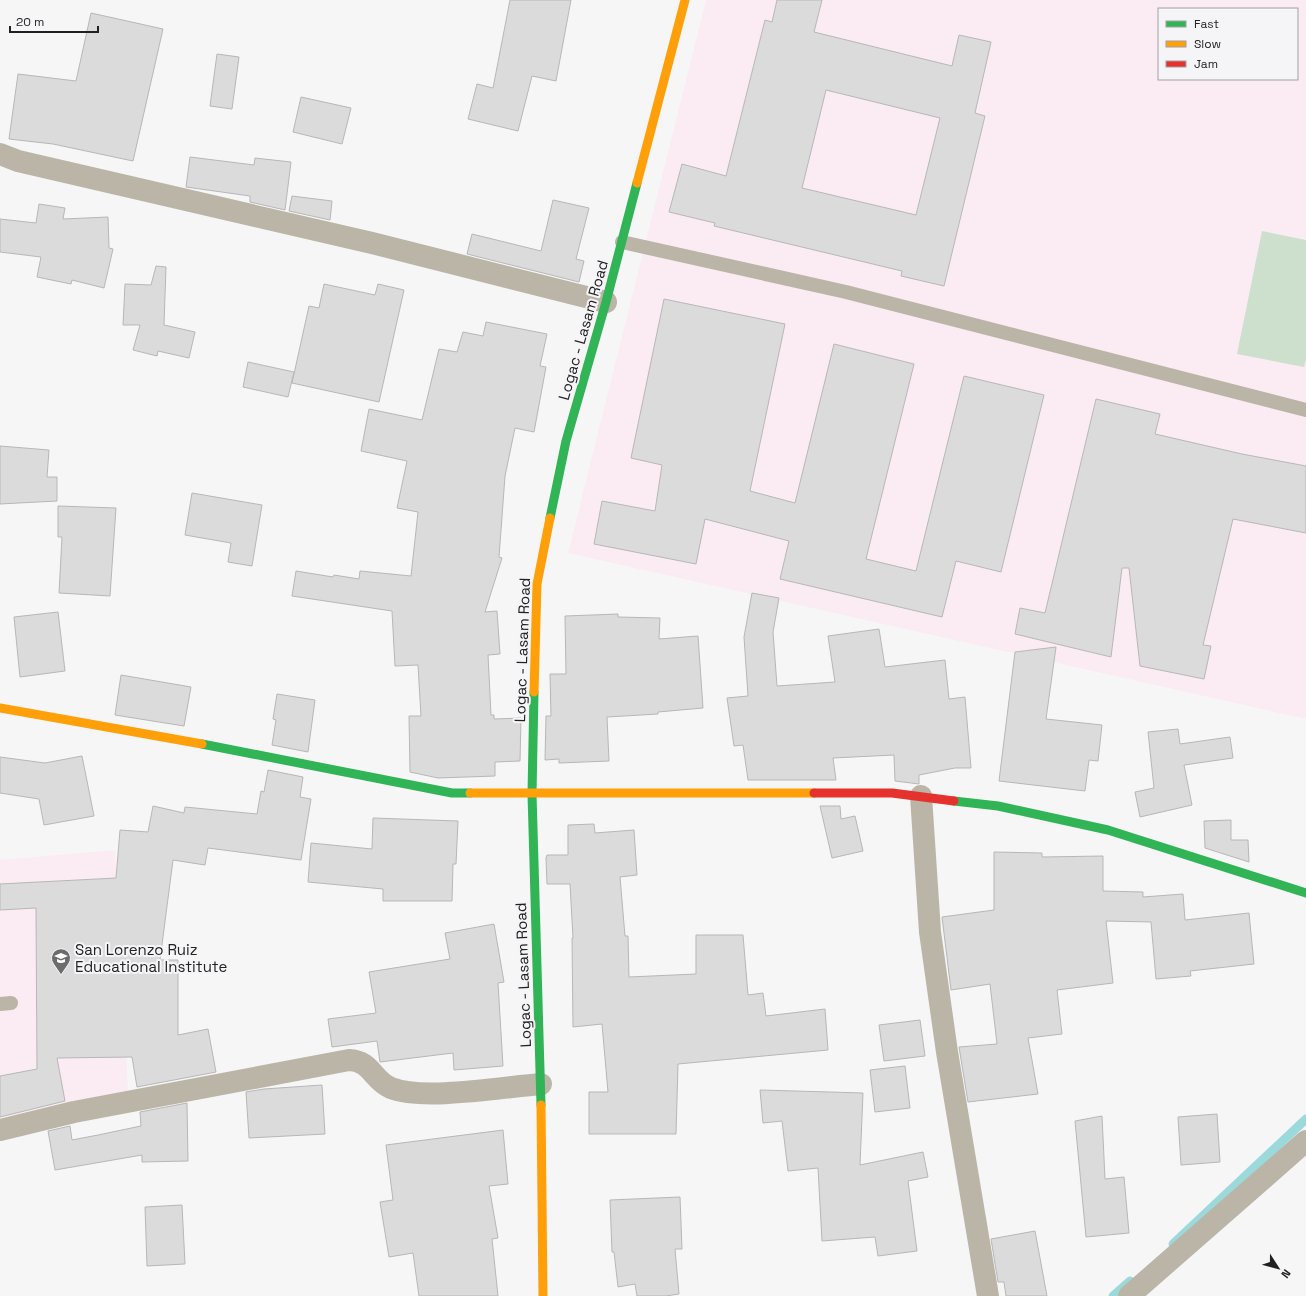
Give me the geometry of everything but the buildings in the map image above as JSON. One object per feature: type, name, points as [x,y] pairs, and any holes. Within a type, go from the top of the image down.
[{"type":"street","name":"Logac - Lasam Road","points":[[543,1296],[541,1084],[532,794],[536,584],[566,441],[606,302],[685,0]]},
{"type":"street","points":[[0,154],[18,161],[372,242],[606,302]]},
{"type":"street","points":[[0,708],[145,733],[452,793],[892,793],[998,806],[1108,830],[1306,893]]},
{"type":"street","points":[[921,796],[930,932],[947,1052],[988,1296]]},
{"type":"street","points":[[0,1130],[74,1112],[349,1060],[359,1061],[366,1065],[380,1082],[390,1088],[409,1092],[458,1092],[541,1084]]},
{"type":"street","points":[[1129,1296],[1306,1141]]},
{"type":"lane","points":[[622,242],[846,292],[1306,410]]},
{"type":"shaded area","points":[[706,0],[1306,0],[1306,719],[568,553]]},
{"type":"shaded area","name":"San Lorenzo Ruiz Educational Institute","points":[[115,850],[128,1091],[0,1118],[0,860]]},
{"type":"green space","points":[[1262,231],[1306,240],[1306,359],[1304,367],[1237,354]]},
{"type":"waterway","points":[[1173,1244],[1306,1119]]},
{"type":"waterway","points":[[1113,1296],[1130,1281]]},
{"type":"traffic: fast","points":[[550,518],[566,441],[606,302],[637,183]]},
{"type":"traffic: fast","points":[[534,692],[532,794],[541,1105]]},
{"type":"traffic: fast","points":[[202,744],[452,793],[470,793]]},
{"type":"traffic: fast","points":[[954,801],[998,806],[1108,830],[1306,893]]},
{"type":"traffic: slow","points":[[637,183],[685,0]]},
{"type":"traffic: slow","points":[[534,692],[537,584],[550,518]]},
{"type":"traffic: slow","points":[[0,708],[202,744]]},
{"type":"traffic: slow","points":[[470,793],[814,793]]},
{"type":"traffic: slow","points":[[541,1105],[543,1296]]},
{"type":"traffic: jam","points":[[814,793],[892,793],[954,801]]},
{"type":"place","name":"San Lorenzo Ruiz Educational Institute","points":[[61,975]]}]
